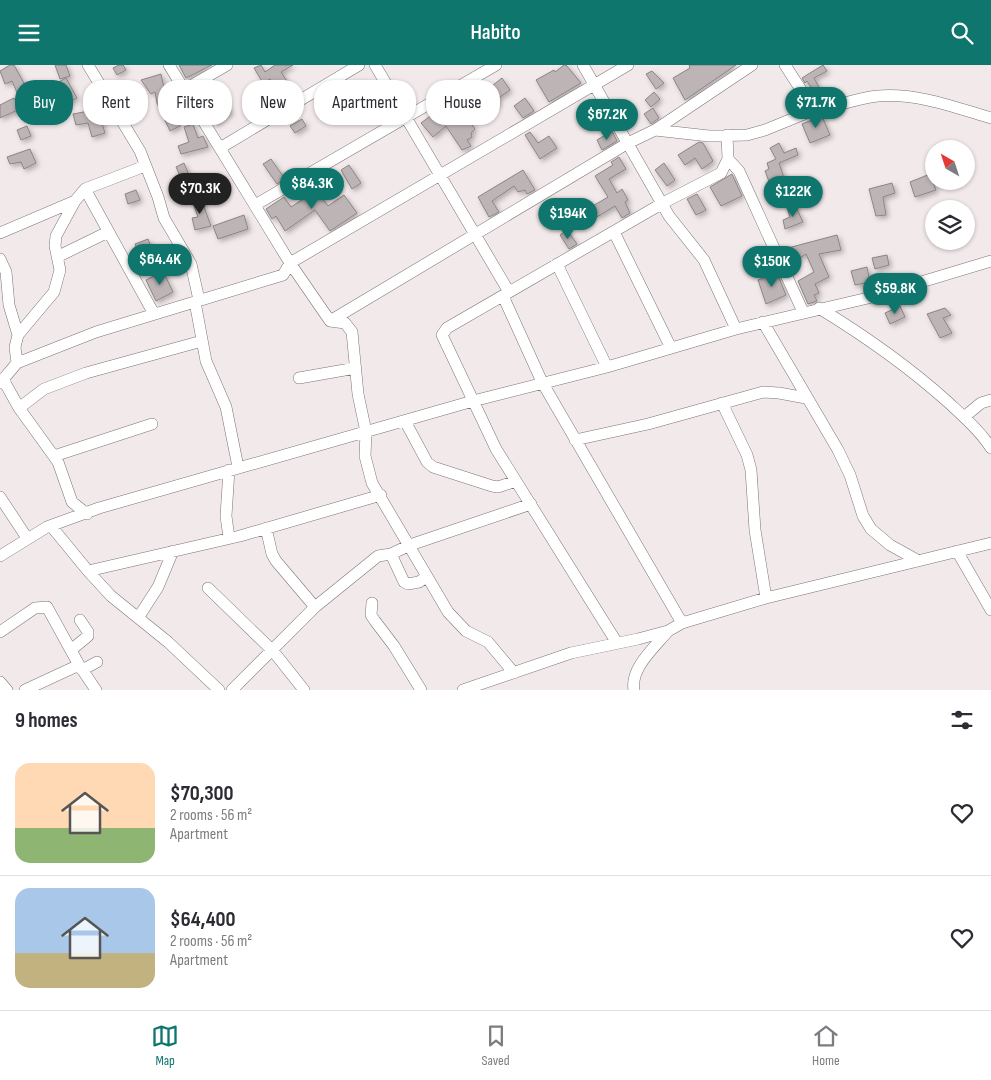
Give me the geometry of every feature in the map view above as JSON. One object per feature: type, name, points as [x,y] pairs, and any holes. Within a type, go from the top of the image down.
[{"type":"street","points":[[88,65],[116,115],[135,142],[158,197],[164,218],[191,264],[206,361],[226,407],[234,469],[226,516],[229,538]]},
{"type":"street","points":[[169,65],[178,80]]},
{"type":"street","points":[[201,80],[227,65]]},
{"type":"street","points":[[220,148],[359,65]]},
{"type":"street","points":[[375,65],[384,80]]},
{"type":"street","points":[[416,111],[496,65]]},
{"type":"street","points":[[583,65],[678,229],[704,260],[736,329]]},
{"type":"street","points":[[87,514],[72,502],[64,475],[54,456],[1,381],[16,363],[96,332],[283,275],[290,263],[628,65]]},
{"type":"street","points":[[330,321],[628,143],[655,129],[752,65]]},
{"type":"street","points":[[785,65],[814,110]]},
{"type":"street","points":[[655,129],[709,136],[747,135],[765,130],[814,110],[878,97],[916,97],[952,105],[991,118]]},
{"type":"street","points":[[206,125],[290,263],[330,321],[345,323],[352,332],[358,394],[366,432],[365,456],[372,483],[410,545],[426,577],[459,626],[488,642],[514,673]]},
{"type":"street","points":[[255,205],[392,125]]},
{"type":"street","points":[[411,125],[475,234],[506,294],[542,382],[682,623]]},
{"type":"street","points":[[617,643],[496,449],[442,338],[443,331],[663,203],[721,173],[728,159],[728,135]]},
{"type":"street","points":[[728,159],[739,171],[803,312]]},
{"type":"street","points":[[16,363],[15,347],[18,335],[54,292],[60,271],[54,246],[56,236],[75,201],[85,189],[146,166]]},
{"type":"street","points":[[85,189],[154,314]]},
{"type":"street","points":[[0,233],[75,201]]},
{"type":"street","points":[[57,257],[108,232]]},
{"type":"street","points":[[614,232],[671,348]]},
{"type":"street","points":[[0,259],[6,272],[9,305],[18,335]]},
{"type":"street","points":[[0,556],[51,525],[234,469],[542,382],[607,367],[736,329],[868,297],[991,261]]},
{"type":"street","points":[[557,264],[607,367]]},
{"type":"street","points":[[819,308],[922,378],[964,417],[991,448]]},
{"type":"street","points":[[763,322],[838,450],[850,475],[863,516],[872,529],[890,545],[917,560]]},
{"type":"street","points":[[19,408],[44,389],[86,373],[202,341]]},
{"type":"street","points":[[299,378],[356,368]]},
{"type":"street","points":[[575,440],[648,424],[771,391],[806,398]]},
{"type":"street","points":[[964,417],[981,403],[991,400]]},
{"type":"street","points":[[722,403],[747,455],[751,470],[755,530],[766,599]]},
{"type":"street","points":[[405,421],[427,462],[433,467],[492,486],[498,487],[516,481]]},
{"type":"street","points":[[54,456],[152,424]]},
{"type":"street","points":[[88,571],[229,538],[381,495]]},
{"type":"street","points":[[0,497],[27,538]]},
{"type":"street","points":[[232,690],[315,607],[378,556],[391,554],[410,545],[531,504]]},
{"type":"street","points":[[51,525],[111,597],[219,690]]},
{"type":"street","points":[[266,528],[272,554],[276,561],[315,607]]},
{"type":"street","points":[[463,690],[571,653],[668,631],[682,623],[766,599],[991,543]]},
{"type":"street","points":[[138,619],[158,587],[173,551]]},
{"type":"street","points":[[957,551],[991,610]]},
{"type":"street","points":[[391,554],[408,584],[419,582],[426,577]]},
{"type":"street","points":[[208,589],[273,651],[304,690]]},
{"type":"street","points":[[372,603],[371,615],[394,646],[422,690]]},
{"type":"street","points":[[0,632],[35,608],[47,607],[80,668],[96,690]]},
{"type":"street","points":[[71,650],[88,637],[88,632],[80,620]]},
{"type":"street","points":[[634,690],[635,675],[639,667],[668,631]]},
{"type":"street","points":[[24,690],[98,662]]},
{"type":"street","points":[[0,682],[7,690]]},
{"type":"building","points":[[10,65],[14,65],[22,80],[15,80],[15,88],[12,81],[5,84],[0,71]]},
{"type":"building","points":[[55,65],[66,65],[70,76],[60,79]]},
{"type":"building","points":[[123,65],[126,70],[117,75],[113,68]]},
{"type":"building","points":[[179,65],[212,65],[186,78]]},
{"type":"building","points":[[261,65],[265,72],[275,65],[293,65],[281,72],[286,80],[261,80],[254,68]]},
{"type":"building","points":[[564,65],[581,83],[549,102],[536,80],[554,70],[555,72]]},
{"type":"building","points":[[689,65],[736,65],[685,100],[673,78],[690,68]]},
{"type":"building","points":[[823,65],[827,71],[814,78],[826,100],[820,101],[807,81],[805,83],[802,78]]},
{"type":"building","points":[[652,71],[664,83],[656,89],[646,74]]},
{"type":"building","points":[[161,74],[162,80],[158,80],[158,105],[155,92],[151,94],[148,90],[148,80],[141,80]]},
{"type":"building","points":[[502,78],[510,90],[500,97],[500,80]]},
{"type":"building","points":[[73,91],[77,98],[73,100]]},
{"type":"building","points":[[654,92],[660,99],[651,107],[645,100]]},
{"type":"building","points":[[14,98],[15,111],[0,118],[0,105]]},
{"type":"building","points":[[525,98],[534,111],[523,118],[514,106]]},
{"type":"building","points":[[653,108],[659,118],[651,124],[644,114]]},
{"type":"building","points":[[83,112],[83,124],[76,125],[73,114]]},
{"type":"building","points":[[822,116],[830,135],[810,143],[802,124]]},
{"type":"building","points":[[426,119],[426,125],[472,125],[475,129],[471,133],[472,137],[467,140],[471,146],[462,150],[446,126],[433,137],[421,123]]},
{"type":"building","points":[[304,122],[306,126],[295,133],[290,126],[304,125]]},
{"type":"building","points":[[89,125],[103,125],[105,133],[92,137]]},
{"type":"building","points":[[167,125],[180,125],[180,126],[170,131]]},
{"type":"building","points":[[193,125],[198,138],[203,136],[208,147],[181,154],[178,146],[189,142],[184,127]]},
{"type":"building","points":[[27,126],[31,136],[21,140],[17,130]]},
{"type":"building","points":[[612,131],[617,141],[602,150],[597,140]]},
{"type":"building","points":[[530,132],[538,143],[549,136],[557,148],[540,159],[525,135]]},
{"type":"building","points":[[699,142],[703,143],[713,161],[702,169],[695,158],[685,165],[678,155]]},
{"type":"building","points":[[779,143],[784,153],[796,148],[798,155],[779,163],[786,184],[772,189],[765,171],[769,169],[767,163],[776,159],[770,148]]},
{"type":"building","points":[[30,149],[36,163],[24,169],[21,162],[10,164],[7,157]]},
{"type":"building","points":[[619,157],[626,169],[609,179],[617,193],[622,189],[628,200],[625,202],[630,213],[622,218],[615,206],[597,217],[591,207],[608,197],[595,176],[613,165],[611,162]]},
{"type":"building","points":[[271,159],[285,179],[277,184],[263,164]]},
{"type":"building","points":[[184,163],[189,175],[181,178],[176,167]]},
{"type":"building","points":[[664,163],[675,180],[667,186],[655,170]]},
{"type":"building","points":[[349,165],[361,183],[352,189],[341,170]]},
{"type":"building","points":[[523,170],[535,190],[527,194],[525,190],[518,192],[514,186],[492,201],[499,212],[489,217],[478,197]]},
{"type":"building","points":[[732,174],[742,196],[721,206],[710,187]]},
{"type":"building","points":[[925,176],[925,190],[936,190],[915,197],[910,182]]},
{"type":"building","points":[[808,177],[813,190],[792,199],[787,186]]},
{"type":"building","points":[[310,182],[328,206],[344,195],[357,213],[330,231],[315,210],[285,231],[276,216],[272,219],[266,209],[284,197],[291,207],[306,197],[300,188]]},
{"type":"building","points":[[892,183],[895,193],[883,197],[886,215],[876,216],[869,189]]},
{"type":"building","points":[[136,190],[140,200],[128,204],[125,194]]},
{"type":"building","points":[[697,194],[706,210],[696,215],[687,199]]},
{"type":"building","points":[[200,196],[211,226],[195,230],[192,218],[198,217],[191,198]]},
{"type":"building","points":[[795,205],[803,222],[785,229],[783,220],[790,217],[787,208]]},
{"type":"building","points":[[244,215],[248,229],[218,239],[213,226]]},
{"type":"building","points":[[567,230],[577,244],[569,249],[560,235]]},
{"type":"building","points":[[837,235],[841,250],[819,254],[829,277],[815,284],[819,293],[814,295],[817,301],[808,304],[798,281],[814,272],[806,254],[800,258],[796,252],[787,256],[784,249]]},
{"type":"building","points":[[148,239],[153,252],[140,257],[135,244]]},
{"type":"building","points":[[887,255],[889,265],[875,269],[872,258]]},
{"type":"building","points":[[867,267],[870,282],[855,285],[851,271]]},
{"type":"building","points":[[163,271],[173,292],[156,301],[146,280]]},
{"type":"building","points":[[777,273],[786,295],[766,304],[758,280]]},
{"type":"building","points":[[900,306],[905,317],[890,324],[885,313]]},
{"type":"building","points":[[945,308],[951,315],[943,318],[952,333],[940,338],[927,314]]}]
